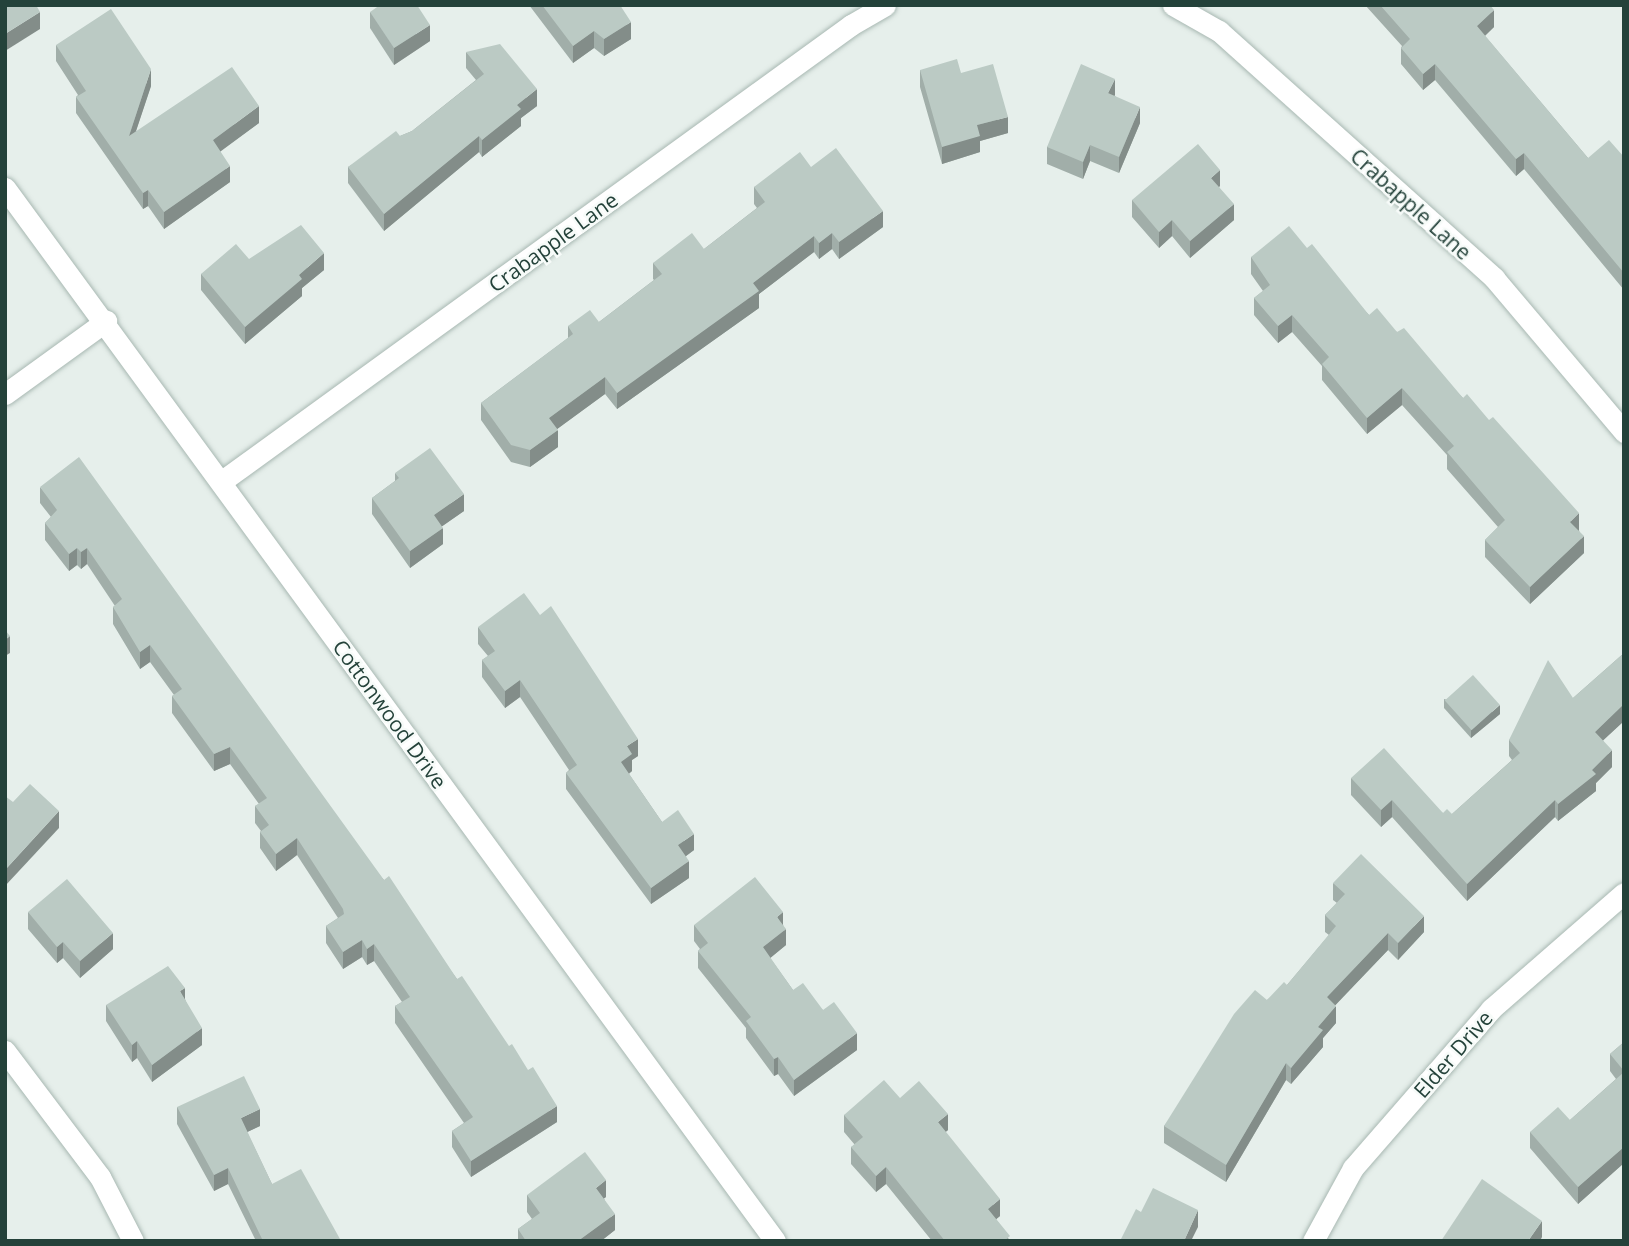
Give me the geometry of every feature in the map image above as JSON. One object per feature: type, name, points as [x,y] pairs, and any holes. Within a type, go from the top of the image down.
[{"type":"street","name":"Crabapple Lane","points":[[222,481],[840,33],[885,5]]},
{"type":"street","name":"Crabapple Lane","points":[[1173,5],[1219,31],[1494,278],[1624,432]]},
{"type":"street","name":"Cottonwood Drive","points":[[5,188],[106,321],[770,1239]]},
{"type":"street","points":[[5,394],[106,321]]},
{"type":"street","name":"Elder Drive","points":[[1313,1241],[1353,1168],[1491,1009],[1624,893]]},
{"type":"street","points":[[5,1051],[100,1177],[133,1241]]},
{"type":"building","points":[[5,5],[36,5],[40,12],[5,34]]},
{"type":"building","points":[[380,5],[417,5],[430,25],[394,48],[370,12]]},
{"type":"building","points":[[542,5],[620,5],[631,22],[604,39],[594,31],[573,46]]},
{"type":"building","points":[[1380,5],[1490,5],[1494,10],[1477,26],[1588,158],[1609,140],[1624,157],[1624,273],[1524,153],[1516,159],[1435,64],[1423,74],[1401,48],[1410,39]]},
{"type":"building","points":[[111,9],[151,69],[129,136],[232,67],[259,106],[213,140],[230,166],[164,212],[148,190],[143,193],[76,97],[86,91],[56,45]]},
{"type":"building","points":[[500,44],[537,89],[517,105],[521,109],[482,140],[479,136],[384,214],[348,167],[396,131],[400,136],[412,131],[484,74],[466,52]]},
{"type":"building","points":[[957,59],[961,73],[993,64],[1008,117],[977,125],[980,136],[942,147],[920,70]]},
{"type":"building","points":[[1081,64],[1115,79],[1108,93],[1140,107],[1119,157],[1090,145],[1083,162],[1047,147]]},
{"type":"building","points":[[1198,144],[1220,170],[1211,178],[1234,204],[1190,241],[1172,220],[1159,232],[1132,200]]},
{"type":"building","points":[[836,148],[883,211],[839,242],[832,233],[819,243],[814,236],[753,283],[759,291],[617,393],[605,377],[549,418],[558,430],[530,450],[511,445],[481,403],[573,334],[568,326],[590,310],[599,322],[662,274],[653,263],[692,233],[704,249],[765,202],[754,187],[800,152],[811,167]]},
{"type":"building","points":[[301,225],[324,253],[299,275],[302,279],[245,327],[201,274],[236,244],[249,259]]},
{"type":"building","points":[[1289,226],[1307,248],[1312,244],[1369,315],[1377,308],[1397,332],[1404,328],[1463,398],[1467,394],[1489,420],[1493,417],[1579,513],[1570,522],[1584,536],[1530,587],[1485,540],[1505,520],[1447,452],[1454,446],[1402,388],[1367,418],[1322,364],[1329,357],[1292,315],[1278,326],[1254,298],[1270,285],[1251,257]]},
{"type":"building","points":[[430,448],[464,494],[434,515],[443,528],[410,551],[372,498],[399,478],[395,473]]},
{"type":"building","points":[[79,457],[384,880],[389,876],[457,979],[462,976],[509,1046],[512,1044],[528,1070],[533,1067],[557,1106],[471,1161],[452,1131],[473,1117],[395,1006],[410,997],[374,944],[367,949],[362,940],[343,952],[326,926],[344,914],[343,909],[297,838],[276,854],[260,832],[269,825],[255,806],[267,798],[230,747],[214,754],[172,696],[182,689],[150,645],[140,652],[113,607],[122,599],[87,548],[81,552],[77,548],[69,554],[45,523],[57,510],[40,487]]},
{"type":"building","points":[[524,593],[540,615],[551,606],[638,739],[627,746],[632,754],[621,762],[662,822],[678,810],[694,834],[678,845],[689,861],[651,888],[566,773],[577,765],[520,680],[505,691],[482,660],[495,651],[478,627]]},
{"type":"building","points":[[1624,653],[1624,704],[1595,732],[1612,750],[1592,770],[1596,774],[1558,804],[1555,800],[1467,884],[1392,800],[1381,810],[1351,778],[1384,748],[1443,813],[1447,809],[1452,814],[1520,753],[1509,740],[1548,660],[1573,698]]},
{"type":"building","points":[[1473,675],[1500,705],[1472,730],[1445,700]]},
{"type":"building","points":[[30,784],[59,811],[5,870],[5,796],[13,802]]},
{"type":"building","points":[[1361,854],[1424,916],[1398,943],[1388,933],[1327,997],[1336,1006],[1318,1027],[1323,1030],[1291,1068],[1286,1063],[1226,1165],[1164,1126],[1234,1014],[1255,990],[1267,1000],[1284,982],[1287,985],[1336,926],[1325,915],[1345,894],[1333,883]]},
{"type":"building","points":[[755,877],[783,912],[777,917],[786,929],[763,947],[793,990],[803,983],[823,1010],[834,1002],[857,1033],[794,1080],[778,1057],[774,1059],[746,1021],[751,1017],[698,951],[708,943],[694,925]]},
{"type":"building","points":[[67,879],[113,933],[80,961],[63,942],[57,947],[28,912]]},
{"type":"building","points":[[168,966],[185,988],[180,991],[202,1028],[152,1065],[137,1041],[132,1045],[106,1005]]},
{"type":"building","points":[[1624,1042],[1624,1071],[1610,1054]]},
{"type":"building","points":[[1624,1072],[1624,1147],[1578,1187],[1530,1132],[1558,1107],[1570,1120]]},
{"type":"building","points":[[244,1076],[260,1109],[241,1118],[272,1184],[301,1169],[340,1239],[263,1241],[228,1168],[214,1175],[177,1107]]},
{"type":"building","points":[[884,1080],[900,1098],[919,1081],[948,1114],[938,1122],[1000,1199],[988,1209],[1010,1236],[1004,1241],[945,1241],[886,1167],[876,1176],[851,1147],[863,1137],[844,1115]]},
{"type":"building","points":[[585,1152],[606,1180],[596,1188],[615,1214],[578,1241],[526,1241],[518,1229],[540,1213],[527,1195]]},
{"type":"building","points":[[1482,1179],[1542,1221],[1528,1241],[1441,1241]]},
{"type":"building","points":[[1153,1188],[1198,1210],[1184,1241],[1120,1241],[1136,1209],[1141,1212]]}]
